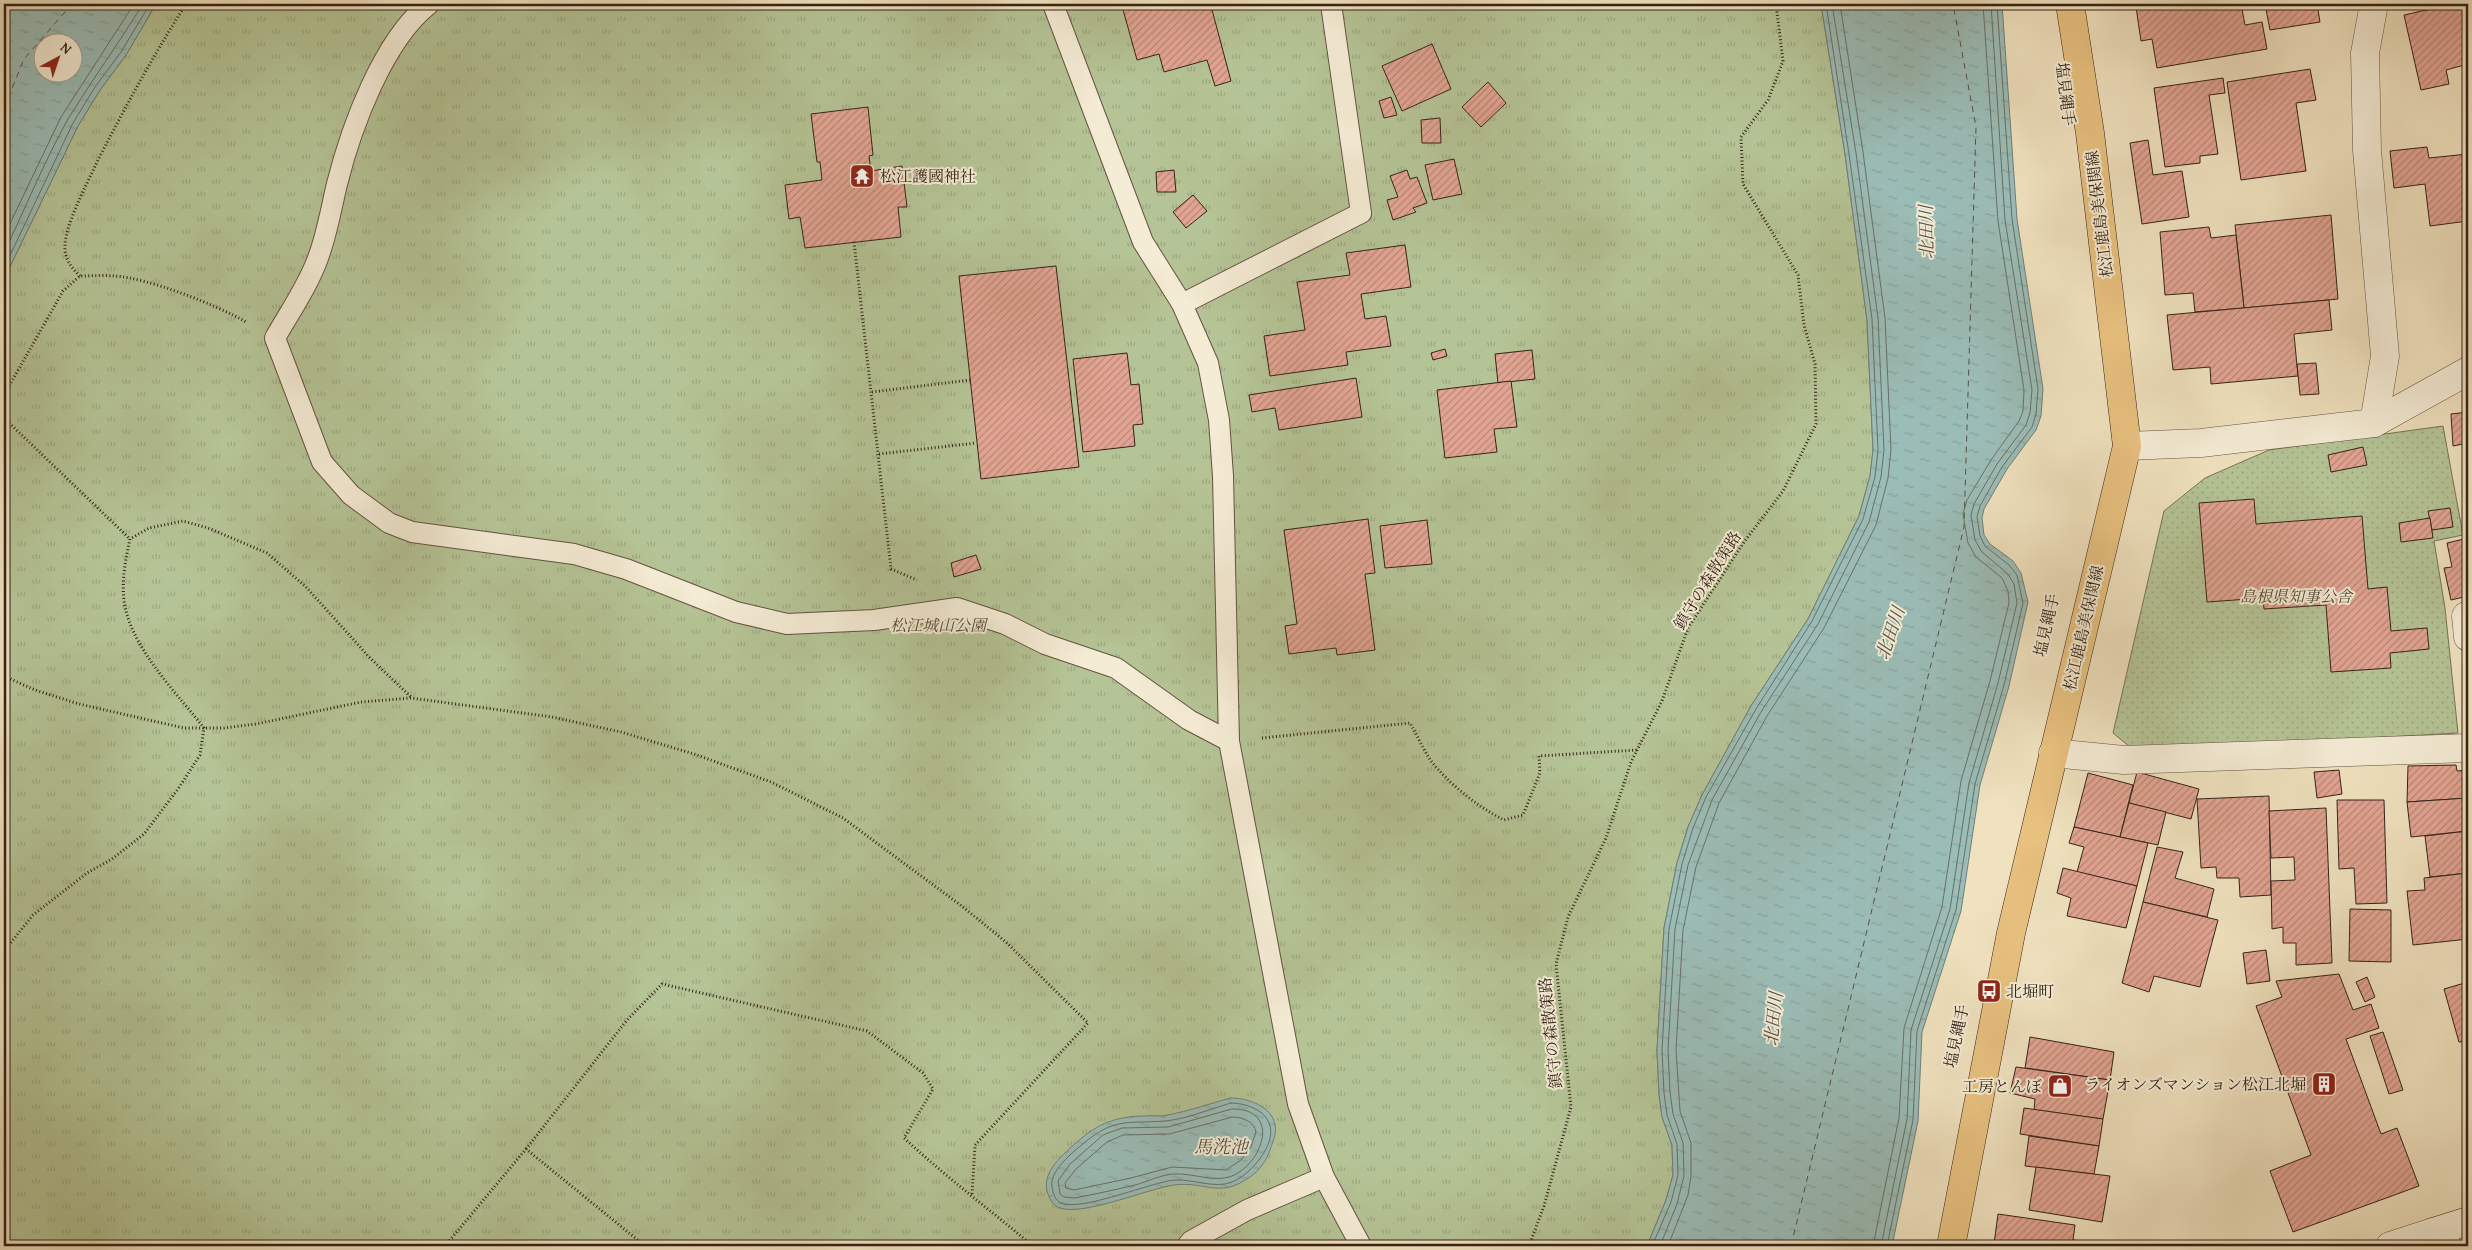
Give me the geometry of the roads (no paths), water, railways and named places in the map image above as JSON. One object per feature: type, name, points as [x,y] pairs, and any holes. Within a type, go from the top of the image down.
[{"type":"main road","name":"松江鹿島美保関線","points":[[1951,1246],[2011,933],[2127,446],[2090,134],[2070,4]]},
{"type":"street","points":[[2374,4],[2365,53],[2367,150],[2385,356],[2374,423]]},
{"type":"street","points":[[2127,446],[2201,443],[2374,423],[2468,371]]},
{"type":"street","points":[[2468,615],[2466,616],[2468,637]]},
{"type":"street","points":[[2053,753],[2124,760],[2468,748]]},
{"type":"street","points":[[2390,1246],[2440,1239],[2468,1221]]},
{"type":"lane","points":[[429,4],[416,14],[389,53],[356,120],[337,182],[318,259],[275,338],[322,462],[351,495],[389,523],[412,532],[574,554],[626,568],[736,612],[787,624],[874,620],[957,608],[1005,624],[1045,644],[1116,668],[1189,720],[1229,741]]},
{"type":"lane","points":[[1053,4],[1143,242],[1182,304],[1208,364],[1219,420],[1223,476],[1229,741],[1298,1104],[1324,1177],[1361,1246]]},
{"type":"lane","points":[[1182,304],[1361,213],[1331,4]]},
{"type":"lane","points":[[1187,1246],[1191,1241],[1247,1210],[1324,1177]]},
{"type":"water","points":[[8,4],[156,4],[126,55],[100,90],[78,126],[4,279],[4,10]]},
{"type":"water","name":"北田川","points":[[1821,4],[2002,4],[2017,219],[2043,389],[2041,416],[2036,430],[2007,469],[1984,509],[1982,518],[1984,535],[1990,544],[2013,561],[2021,573],[2028,602],[2009,686],[1980,785],[1961,911],[1922,1032],[1918,1121],[1892,1246],[1647,1246],[1666,1200],[1673,1175],[1672,1145],[1662,1117],[1659,1094],[1657,1050],[1664,928],[1677,863],[1688,827],[1702,795],[1751,706],[1808,619],[1859,516],[1870,476],[1873,450],[1867,320],[1845,154]]},
{"type":"water","name":"馬洗池","points":[[1230,1098],[1242,1099],[1261,1106],[1271,1115],[1275,1125],[1274,1140],[1265,1161],[1253,1175],[1239,1183],[1221,1188],[1185,1184],[1174,1185],[1084,1208],[1060,1208],[1050,1199],[1046,1184],[1055,1164],[1085,1135],[1101,1125],[1126,1117],[1163,1116]]},
{"type":"place","name":"松江護國神社","points":[[862,176]]},
{"type":"place","name":"北堀町","points":[[1989,991]]},
{"type":"place","name":"ライオンズマンション松江北堀","points":[[2324,1084]]},
{"type":"place","name":"工房とんぼ","points":[[2060,1086]]},
{"type":"park label","name":"島根県知事公舎","points":[[2296,596]]},
{"type":"park label","name":"松江城山公園","points":[[938,625]]}]
